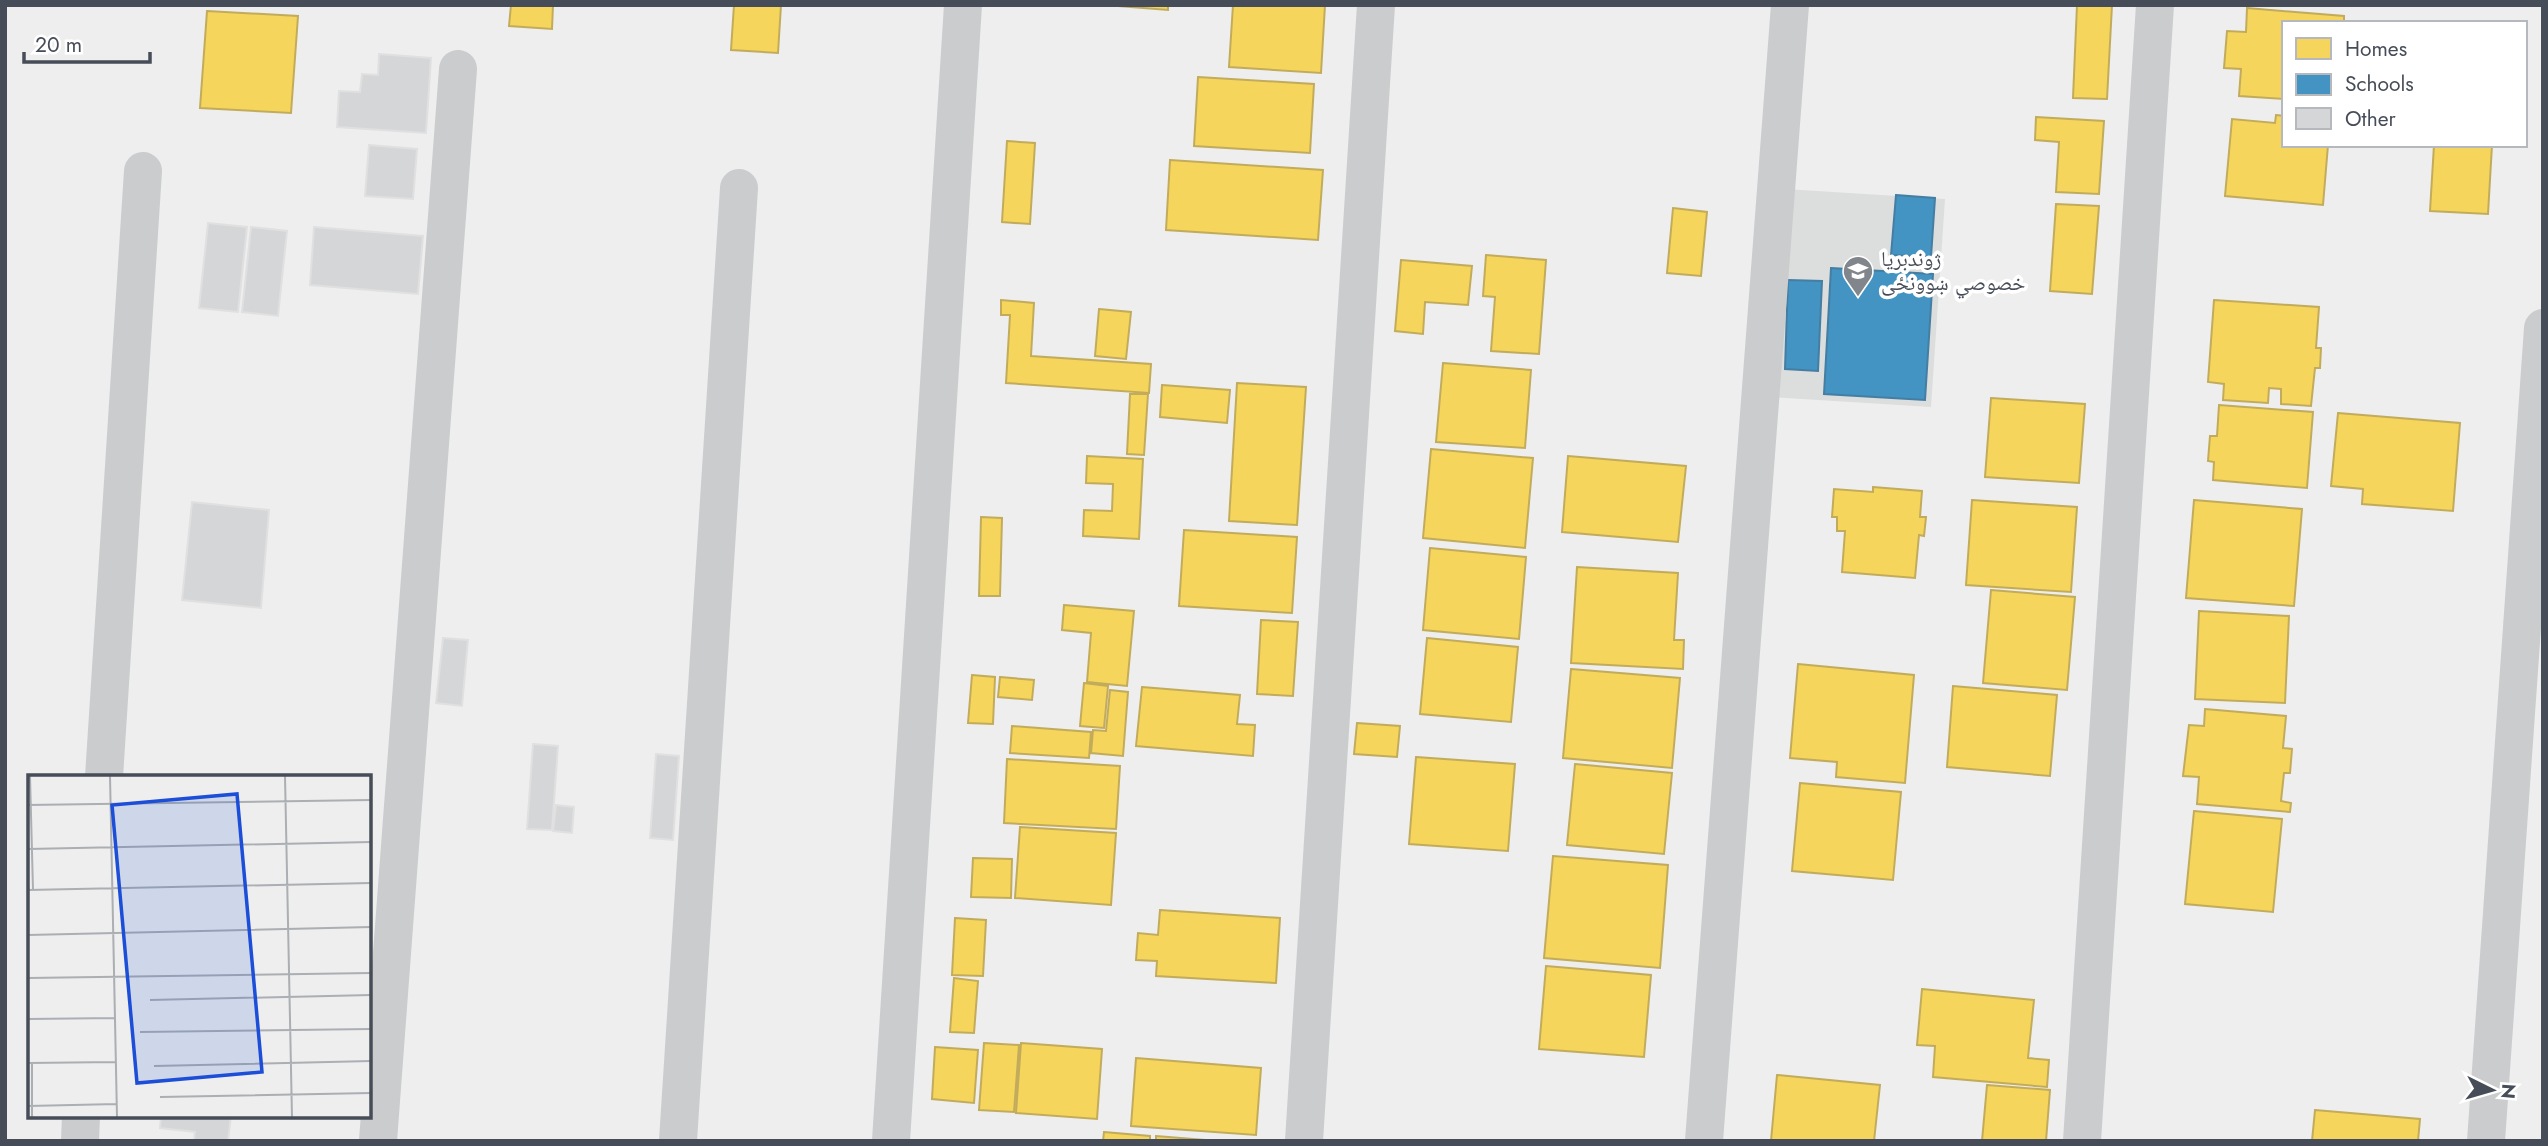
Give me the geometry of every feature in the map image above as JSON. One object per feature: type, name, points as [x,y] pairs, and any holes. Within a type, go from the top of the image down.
[{"type":"street","points":[[891,1141],[963,5]]},
{"type":"street","points":[[1304,1141],[1376,5]]},
{"type":"street","points":[[1704,1141],[1790,5]]},
{"type":"street","points":[[2081,1141],[2155,5]]},
{"type":"street","points":[[378,1141],[458,69]]},
{"type":"street","points":[[104,775],[143,171]]},
{"type":"street","points":[[678,1141],[739,188]]},
{"type":"street","points":[[2486,1141],[2543,328]]},
{"type":"street","points":[[80,1141],[81,1118]]},
{"type":"shaded area","name":"ژوندبریا خصوصي ښوونځی","points":[[1785,189],[1945,199],[1931,407],[1771,397]]},
{"type":"building: Homes","points":[[511,5],[553,5],[552,29],[509,26]]},
{"type":"building: Homes","points":[[734,5],[781,5],[778,53],[731,50]]},
{"type":"building: Homes","points":[[1105,5],[1168,5],[1168,10]]},
{"type":"building: Homes","points":[[1233,5],[1325,5],[1321,73],[1229,67]]},
{"type":"building: Homes","points":[[2077,5],[2112,5],[2107,99],[2073,98]]},
{"type":"building: Homes","points":[[2247,8],[2344,16],[2344,21],[2282,21],[2282,99],[2239,96],[2241,69],[2224,68],[2227,31],[2246,32]]},
{"type":"building: Homes","points":[[207,11],[298,16],[291,113],[200,108]]},
{"type":"building: Homes","points":[[1198,77],[1314,84],[1310,153],[1194,146]]},
{"type":"building: Homes","points":[[2276,115],[2282,116],[2282,147],[2328,147],[2323,205],[2225,196],[2232,119],[2275,123]]},
{"type":"building: Homes","points":[[2036,117],[2104,121],[2099,194],[2056,192],[2059,142],[2035,140]]},
{"type":"building: Homes","points":[[1007,141],[1035,143],[1030,224],[1002,222]]},
{"type":"building: Homes","points":[[2434,147],[2492,147],[2488,214],[2430,211]]},
{"type":"building: Homes","points":[[1170,160],[1323,170],[1318,240],[1166,230]]},
{"type":"building: Homes","points":[[2056,204],[2099,206],[2092,294],[2050,291]]},
{"type":"building: Homes","points":[[1673,208],[1707,212],[1701,276],[1667,273]]},
{"type":"building: Homes","points":[[1486,255],[1546,260],[1539,354],[1491,351],[1495,297],[1483,296]]},
{"type":"building: Homes","points":[[1401,260],[1472,266],[1468,305],[1425,302],[1423,334],[1395,331]]},
{"type":"building: Homes","points":[[1001,300],[1034,303],[1031,356],[1151,364],[1149,393],[1006,383],[1010,315],[1001,315]]},
{"type":"building: Homes","points":[[2214,300],[2319,307],[2316,348],[2321,348],[2320,368],[2315,368],[2311,406],[2281,404],[2281,389],[2269,388],[2268,403],[2223,400],[2224,384],[2208,382]]},
{"type":"building: Homes","points":[[1099,309],[1131,312],[1126,359],[1095,356]]},
{"type":"building: Homes","points":[[1443,363],[1531,370],[1525,448],[1436,442]]},
{"type":"building: Homes","points":[[1237,383],[1306,387],[1297,525],[1229,521]]},
{"type":"building: Homes","points":[[1162,385],[1230,390],[1227,423],[1160,417]]},
{"type":"building: Homes","points":[[1130,394],[1148,394],[1144,455],[1127,454]]},
{"type":"building: Homes","points":[[1991,398],[2085,404],[2079,483],[1985,477]]},
{"type":"building: Homes","points":[[2219,405],[2313,412],[2307,488],[2213,480],[2214,462],[2208,461],[2210,436],[2217,436]]},
{"type":"building: Homes","points":[[2338,413],[2460,423],[2453,511],[2362,504],[2363,489],[2331,486]]},
{"type":"building: Homes","points":[[1431,449],[1533,458],[1525,548],[1423,538]]},
{"type":"building: Homes","points":[[1087,456],[1143,459],[1139,539],[1083,536],[1084,510],[1112,511],[1113,484],[1086,483]]},
{"type":"building: Homes","points":[[1568,456],[1686,466],[1678,542],[1562,532]]},
{"type":"building: Homes","points":[[1873,487],[1922,491],[1920,517],[1926,517],[1924,536],[1919,535],[1915,578],[1842,572],[1845,531],[1837,531],[1837,517],[1832,517],[1834,489],[1873,492]]},
{"type":"building: Homes","points":[[1972,500],[2077,507],[2071,592],[1966,585]]},
{"type":"building: Homes","points":[[2194,500],[2302,509],[2294,606],[2186,598]]},
{"type":"building: Homes","points":[[981,517],[1002,518],[1000,596],[979,596]]},
{"type":"building: Homes","points":[[1184,530],[1297,537],[1292,613],[1179,606]]},
{"type":"building: Homes","points":[[1430,548],[1526,557],[1519,639],[1423,630]]},
{"type":"building: Homes","points":[[1577,567],[1678,573],[1674,640],[1684,640],[1683,669],[1571,663]]},
{"type":"building: Homes","points":[[1991,590],[2075,597],[2067,690],[1983,683]]},
{"type":"building: Homes","points":[[1064,605],[1134,611],[1127,686],[1087,682],[1091,633],[1062,630]]},
{"type":"building: Homes","points":[[2199,611],[2289,616],[2285,703],[2195,699]]},
{"type":"building: Homes","points":[[1261,620],[1298,622],[1293,696],[1257,694]]},
{"type":"building: Homes","points":[[1427,638],[1518,647],[1511,722],[1420,714]]},
{"type":"building: Homes","points":[[1798,664],[1914,675],[1905,783],[1836,777],[1837,762],[1790,758]]},
{"type":"building: Homes","points":[[1571,669],[1680,678],[1672,768],[1563,758]]},
{"type":"building: Homes","points":[[972,675],[995,677],[993,724],[968,723]]},
{"type":"building: Homes","points":[[1000,677],[1034,680],[1032,700],[998,697]]},
{"type":"building: Homes","points":[[1084,683],[1108,686],[1104,728],[1080,726]]},
{"type":"building: Homes","points":[[1953,686],[2057,695],[2050,776],[1947,767]]},
{"type":"building: Homes","points":[[1142,687],[1240,695],[1237,724],[1255,725],[1253,756],[1136,746]]},
{"type":"building: Homes","points":[[1110,690],[1128,692],[1123,756],[1091,753],[1093,730],[1106,731]]},
{"type":"building: Homes","points":[[2205,709],[2286,716],[2283,748],[2292,749],[2290,773],[2284,773],[2281,801],[2291,803],[2290,812],[2197,804],[2199,777],[2183,776],[2189,725],[2204,726]]},
{"type":"building: Homes","points":[[1357,723],[1400,726],[1397,757],[1354,754]]},
{"type":"building: Homes","points":[[1012,726],[1091,732],[1089,758],[1010,753]]},
{"type":"building: Homes","points":[[1416,757],[1515,764],[1508,851],[1409,844]]},
{"type":"building: Homes","points":[[1007,759],[1120,766],[1116,829],[1004,823]]},
{"type":"building: Homes","points":[[1575,764],[1672,773],[1664,854],[1567,845]]},
{"type":"building: Homes","points":[[1800,783],[1901,792],[1893,880],[1792,871]]},
{"type":"building: Homes","points":[[2194,811],[2282,819],[2273,912],[2185,904]]},
{"type":"building: Homes","points":[[1020,827],[1116,833],[1111,905],[1015,898]]},
{"type":"building: Homes","points":[[1553,856],[1668,865],[1660,968],[1544,958]]},
{"type":"building: Homes","points":[[973,858],[1012,859],[1011,898],[971,897]]},
{"type":"building: Homes","points":[[1160,910],[1280,918],[1276,983],[1156,976],[1157,961],[1136,960],[1138,933],[1158,935]]},
{"type":"building: Homes","points":[[955,918],[986,920],[983,976],[952,975]]},
{"type":"building: Homes","points":[[1546,966],[1651,975],[1644,1057],[1539,1049]]},
{"type":"building: Homes","points":[[954,978],[978,981],[974,1033],[950,1032]]},
{"type":"building: Homes","points":[[1922,989],[2034,1000],[2028,1058],[2049,1060],[2047,1087],[1933,1077],[1935,1046],[1917,1045]]},
{"type":"building: Homes","points":[[984,1043],[1019,1045],[1014,1112],[979,1110]]},
{"type":"building: Homes","points":[[1021,1043],[1102,1049],[1097,1119],[1016,1113]]},
{"type":"building: Homes","points":[[935,1047],[978,1050],[974,1103],[932,1099]]},
{"type":"building: Homes","points":[[1136,1058],[1261,1068],[1256,1135],[1131,1126]]},
{"type":"building: Homes","points":[[1777,1075],[1880,1085],[1874,1141],[1771,1141]]},
{"type":"building: Homes","points":[[1987,1085],[2050,1090],[2046,1141],[1982,1141]]},
{"type":"building: Homes","points":[[2315,1110],[2420,1119],[2418,1141],[2312,1141]]},
{"type":"building: Homes","points":[[1104,1132],[1150,1136],[1150,1141],[1103,1141]]},
{"type":"building: Homes","points":[[1156,1136],[1218,1141],[1156,1141]]},
{"type":"building: Schools","points":[[1896,195],[1935,198],[1931,257],[1891,255]]},
{"type":"building: Schools","points":[[1831,268],[1933,274],[1925,400],[1824,394]]},
{"type":"building: Schools","points":[[1788,280],[1822,281],[1818,371],[1785,369]]},
{"type":"building: Other","points":[[379,54],[431,58],[426,133],[337,127],[339,91],[360,92],[362,74],[378,75]]},
{"type":"building: Other","points":[[369,145],[417,149],[413,199],[365,196]]},
{"type":"building: Other","points":[[208,223],[247,227],[238,312],[199,308]]},
{"type":"building: Other","points":[[251,227],[287,231],[278,316],[242,312]]},
{"type":"building: Other","points":[[314,227],[423,236],[418,294],[310,285]]},
{"type":"building: Other","points":[[192,502],[269,510],[261,608],[182,600]]},
{"type":"building: Other","points":[[443,638],[468,640],[462,706],[436,703]]},
{"type":"building: Other","points":[[533,744],[558,746],[552,830],[527,829]]},
{"type":"building: Other","points":[[656,754],[679,756],[673,840],[650,838]]},
{"type":"building: Other","points":[[556,805],[574,807],[572,833],[553,831]]},
{"type":"building: Other","points":[[161,1118],[231,1118],[228,1141],[194,1141],[195,1132],[160,1128]]},
{"type":"place","name":"ژوندبریا خصوصي ښوونځی","points":[[1858,298]]}]
